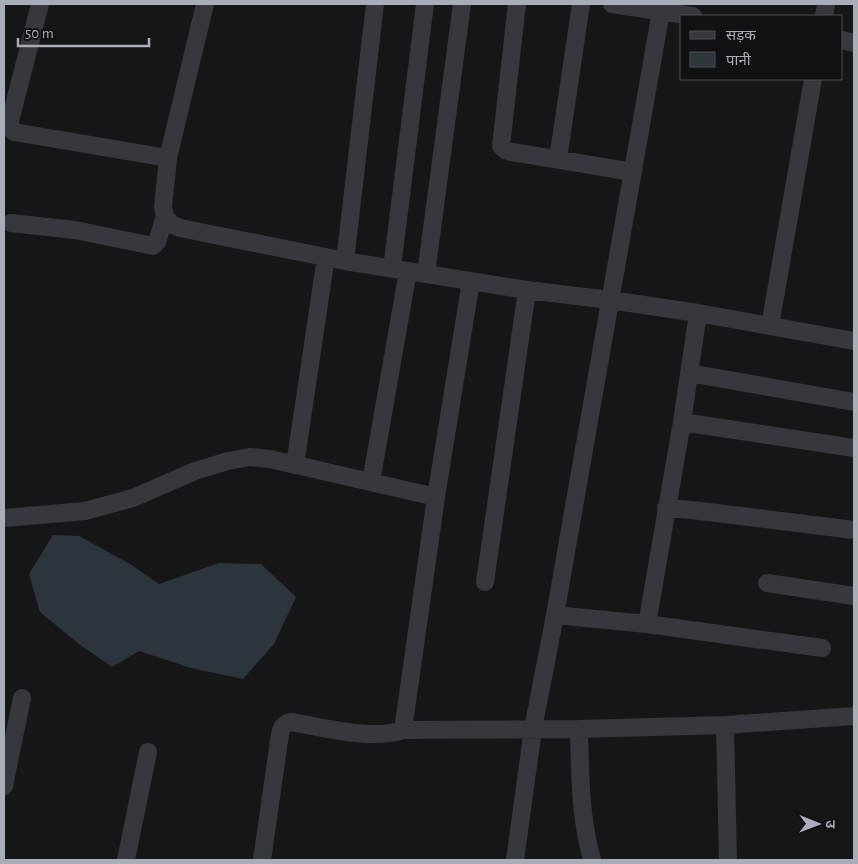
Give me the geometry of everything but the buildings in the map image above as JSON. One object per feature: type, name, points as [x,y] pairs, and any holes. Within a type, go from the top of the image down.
[{"type":"street","points":[[40,4],[10,121],[11,129],[14,132],[168,158]]},
{"type":"street","points":[[11,223],[75,230],[153,246],[157,242],[165,216],[168,158],[205,4]]},
{"type":"street","points":[[345,260],[375,4]]},
{"type":"street","points":[[371,482],[400,269],[425,4]]},
{"type":"street","points":[[426,274],[462,4]]},
{"type":"street","points":[[517,4],[501,146],[512,152],[633,172]]},
{"type":"street","points":[[558,160],[581,4]]},
{"type":"street","points":[[612,4],[686,15]]},
{"type":"street","points":[[515,860],[533,729],[555,615],[660,11]]},
{"type":"street","points":[[770,326],[813,80]]},
{"type":"street","points":[[165,216],[171,224],[180,228],[326,257],[527,290],[698,313],[854,341]]},
{"type":"street","points":[[295,465],[326,257]]},
{"type":"street","points":[[403,730],[436,497],[471,281]]},
{"type":"street","points":[[485,582],[527,290]]},
{"type":"street","points":[[647,624],[682,422],[698,313]]},
{"type":"street","points":[[689,373],[854,402]]},
{"type":"street","points":[[682,422],[854,448]]},
{"type":"street","points":[[4,518],[85,511],[106,506],[133,498],[196,471],[228,461],[250,457],[270,459],[436,497]]},
{"type":"street","points":[[666,508],[854,530]]},
{"type":"street","points":[[767,583],[854,596]]},
{"type":"street","points":[[555,615],[647,624],[822,648]]},
{"type":"street","points":[[4,786],[22,698]]},
{"type":"street","points":[[262,860],[281,727],[285,723],[290,722],[380,735],[403,730],[579,729],[725,725],[854,716]]},
{"type":"street","points":[[725,725],[728,860]]},
{"type":"street","points":[[579,729],[583,817],[592,860]]},
{"type":"street","points":[[126,860],[148,752]]},
{"type":"water","points":[[53,535],[79,536],[130,564],[159,584],[219,563],[261,564],[296,597],[274,644],[243,679],[191,668],[139,651],[112,667],[79,644],[40,612],[29,574]]}]
